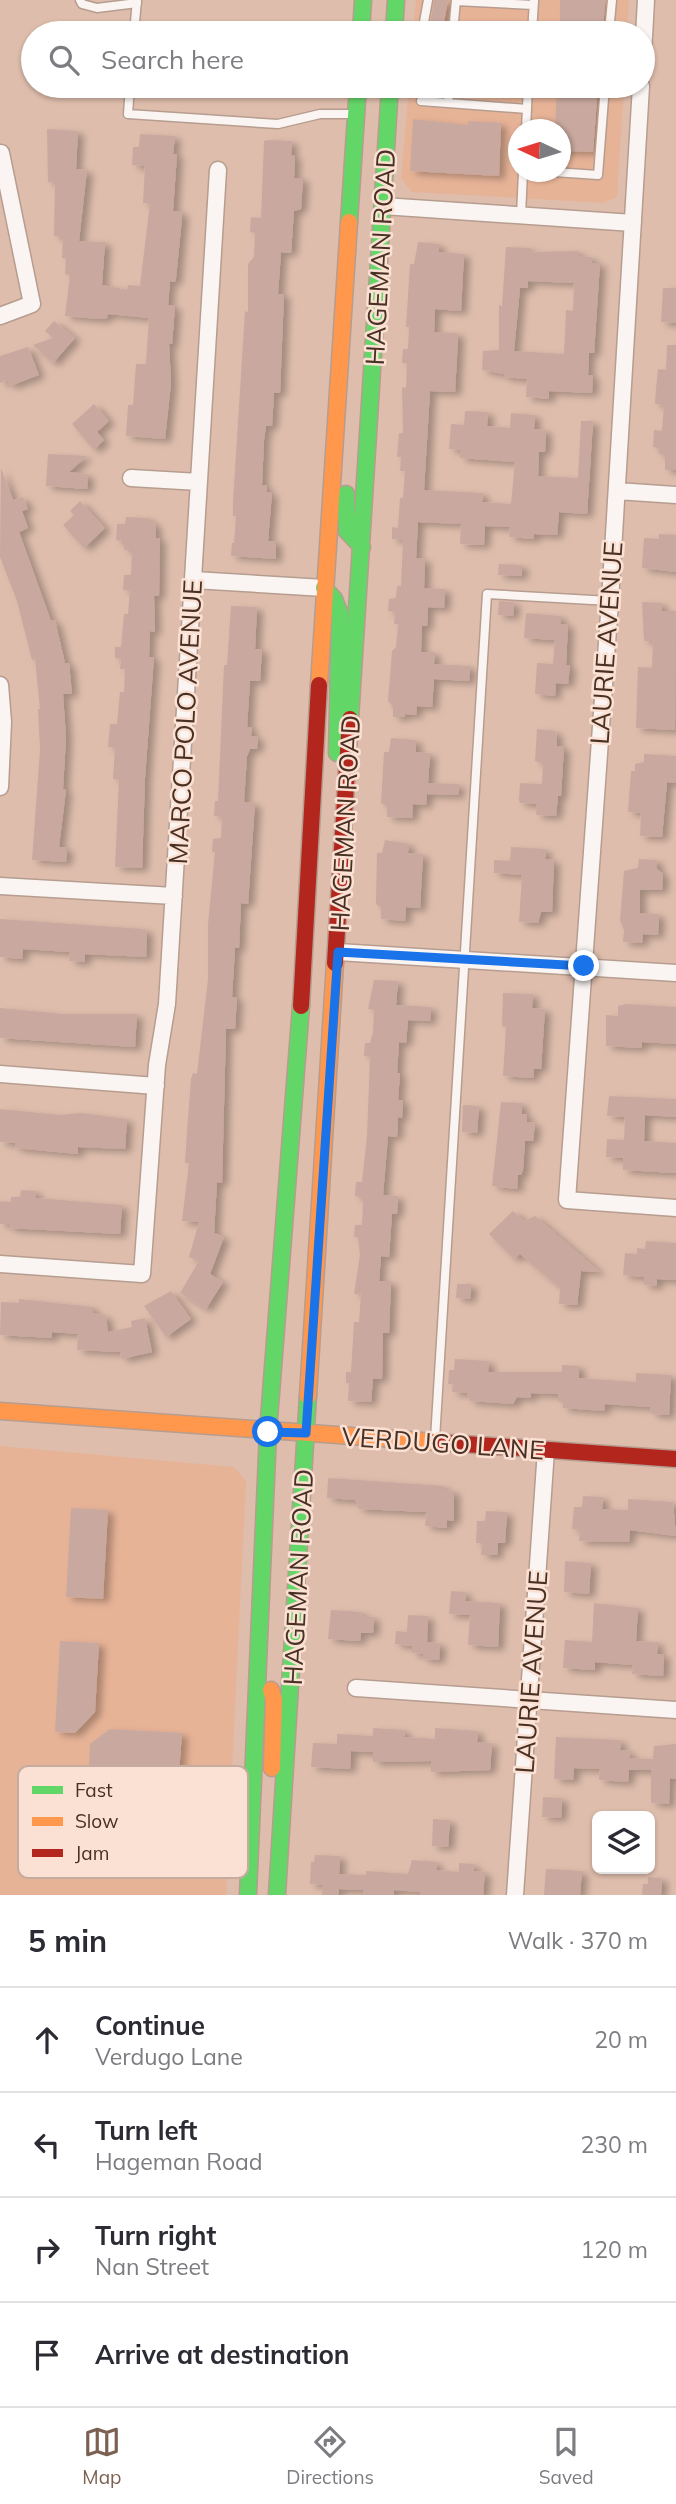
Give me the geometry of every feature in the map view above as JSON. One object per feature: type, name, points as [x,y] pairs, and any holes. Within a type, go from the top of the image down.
[{"type":"main road","points":[[395,21],[396,0]]},
{"type":"main road","name":"HAGEMAN ROAD","points":[[248,1895],[260,1678],[268,1432],[317,762],[324,588],[357,98]]},
{"type":"main road","points":[[368,98],[365,190],[373,201],[383,206]]},
{"type":"main road","name":"HAGEMAN ROAD","points":[[277,1895],[389,98]]},
{"type":"main road","points":[[342,349],[351,401],[344,530],[362,547]]},
{"type":"main road","points":[[324,588],[334,599],[340,614],[335,741],[346,797]]},
{"type":"main road","points":[[317,762],[327,813],[321,937],[328,948],[338,952]]},
{"type":"main road","name":"VERDUGO LANE","points":[[0,1411],[676,1459]]},
{"type":"main road","points":[[260,1678],[270,1688],[274,1700],[271,1776],[282,1818]]},
{"type":"main road","points":[[252,1794],[263,1827],[261,1895]]},
{"type":"street","points":[[645,21],[646,0]]},
{"type":"street","name":"LAURIE AVENUE","points":[[640,98],[610,601],[567,1200],[676,1208]]},
{"type":"street","points":[[0,316],[32,304],[1,152]]},
{"type":"street","name":"MARCO POLO AVENUE","points":[[0,1264],[142,1274],[156,1086],[167,1004],[218,170]]},
{"type":"street","points":[[383,206],[633,223]]},
{"type":"street","points":[[131,478],[199,482]]},
{"type":"street","points":[[617,491],[676,495]]},
{"type":"street","points":[[194,580],[324,588]]},
{"type":"street","points":[[0,685],[3,722],[0,787]]},
{"type":"street","points":[[0,886],[174,896]]},
{"type":"street","points":[[338,952],[676,973]]},
{"type":"street","points":[[0,1074],[156,1086]]},
{"type":"street","name":"LAURIE AVENUE","points":[[515,1895],[547,1450]]},
{"type":"street","points":[[356,1688],[676,1710]]},
{"type":"lane","points":[[80,0],[82,4],[97,8],[137,1],[135,21]]},
{"type":"lane","points":[[424,21],[428,0]]},
{"type":"lane","points":[[610,21],[612,0]]},
{"type":"lane","points":[[454,21],[456,1],[534,3],[533,21]]},
{"type":"lane","points":[[129,98],[128,114],[278,124],[320,114],[356,114]]},
{"type":"lane","points":[[448,103],[449,98]]},
{"type":"lane","points":[[527,98],[527,119]]},
{"type":"lane","points":[[571,173],[598,175],[604,98]]},
{"type":"lane","points":[[421,101],[527,109]]},
{"type":"lane","points":[[521,215],[523,182]]},
{"type":"lane","points":[[435,1441],[487,594],[610,601]]},
{"type":"shaded area","points":[[416,0],[629,0],[628,21],[414,21]]},
{"type":"shaded area","points":[[408,98],[623,98],[617,197],[604,203],[412,192],[401,179]]},
{"type":"shaded area","points":[[0,1446],[234,1467],[246,1481],[232,1766],[18,1766],[18,1878],[227,1878],[226,1895],[0,1895]]},
{"type":"building","points":[[434,0],[448,0],[444,21],[431,21]]},
{"type":"building","points":[[560,0],[605,0],[604,21],[560,21]]},
{"type":"building","points":[[556,98],[597,98],[593,152],[571,151],[571,119],[556,119]]},
{"type":"building","points":[[413,119],[468,125],[468,121],[501,123],[499,176],[410,171]]},
{"type":"building","points":[[47,129],[78,131],[76,169],[87,170],[79,241],[105,242],[102,285],[127,290],[128,285],[140,286],[150,203],[143,203],[145,166],[132,165],[133,147],[139,147],[140,134],[175,136],[173,154],[177,154],[173,211],[181,211],[182,218],[176,278],[175,282],[170,281],[168,305],[175,306],[172,344],[169,344],[171,383],[165,439],[126,436],[128,405],[133,405],[136,364],[146,364],[149,318],[108,314],[107,318],[99,319],[65,316],[70,275],[65,274],[66,258],[62,258],[63,236],[54,236],[55,183],[48,182]]},
{"type":"building","points":[[264,141],[292,141],[291,155],[295,156],[294,178],[303,178],[301,209],[294,211],[291,253],[281,252],[278,294],[284,294],[280,393],[274,393],[272,426],[266,426],[264,440],[262,485],[267,485],[266,492],[272,493],[268,541],[276,541],[276,559],[231,556],[236,516],[233,516],[233,502],[245,311],[248,312],[248,264],[254,257],[255,233],[250,232],[251,217],[261,218]]},
{"type":"building","points":[[418,242],[439,244],[439,252],[464,254],[461,311],[435,309],[434,332],[458,333],[455,392],[430,391],[424,490],[483,493],[482,502],[511,504],[515,462],[460,458],[460,450],[449,449],[451,424],[464,425],[465,411],[488,412],[487,426],[510,428],[511,413],[535,415],[534,429],[546,430],[545,452],[539,452],[538,476],[578,478],[581,421],[593,421],[587,514],[559,512],[557,535],[534,534],[534,539],[509,537],[510,527],[485,526],[484,545],[460,544],[461,524],[418,522],[416,558],[425,559],[424,588],[445,589],[444,608],[428,607],[427,626],[422,626],[421,652],[435,652],[434,664],[470,666],[469,681],[434,679],[432,707],[417,706],[416,715],[393,717],[393,707],[388,701],[392,651],[396,647],[398,624],[394,624],[395,612],[388,611],[389,599],[396,598],[397,586],[401,586],[403,540],[392,539],[392,527],[398,528],[400,498],[403,498],[405,471],[400,471],[401,457],[397,457],[399,433],[403,433],[402,387],[406,388],[407,363],[402,363],[403,349],[408,349],[409,327],[406,327],[410,264],[414,264]]},
{"type":"building","points":[[506,247],[530,248],[530,252],[578,251],[578,256],[592,257],[592,263],[600,263],[594,353],[589,353],[588,375],[593,375],[592,393],[549,391],[549,399],[526,397],[527,379],[504,377],[504,374],[482,370],[483,351],[499,350],[499,305],[502,306]],"holes":[[[528,281],[574,283],[573,311],[566,310],[564,354],[514,351],[520,288],[528,288]]]},
{"type":"building","points":[[663,288],[676,288],[676,323],[661,322]]},
{"type":"building","points":[[54,321],[75,338],[53,363],[33,345],[53,338],[45,331]]},
{"type":"building","points":[[667,345],[676,345],[676,470],[665,470],[665,454],[659,454],[659,448],[653,447],[654,430],[662,431],[664,405],[655,404],[658,369],[666,370]]},
{"type":"building","points":[[28,347],[39,375],[10,386],[8,380],[0,383],[0,356]]},
{"type":"building","points":[[94,404],[109,421],[97,432],[104,440],[94,450],[72,424]]},
{"type":"building","points":[[48,454],[87,456],[69,472],[88,474],[87,489],[46,486]]},
{"type":"building","points":[[1,468],[13,500],[23,497],[28,509],[22,511],[28,528],[19,532],[51,621],[55,620],[65,663],[69,663],[72,694],[63,694],[66,738],[63,789],[66,790],[59,847],[67,848],[66,862],[32,860],[40,750],[40,709],[35,659],[32,660],[17,601],[0,557]]},
{"type":"building","points":[[80,501],[105,528],[84,548],[63,525],[74,515],[70,511]]},
{"type":"building","points":[[126,517],[149,518],[149,522],[155,523],[156,538],[160,538],[159,596],[154,596],[155,632],[150,631],[149,657],[154,657],[145,778],[142,868],[115,867],[119,779],[113,779],[115,747],[108,747],[110,724],[117,724],[120,692],[124,692],[125,669],[120,669],[121,659],[115,658],[115,647],[121,647],[124,614],[128,614],[130,590],[123,590],[124,575],[131,575],[132,550],[124,550],[124,541],[116,540],[117,524],[125,524]]},
{"type":"building","points":[[659,534],[676,535],[676,572],[642,568],[644,538],[659,539]]},
{"type":"building","points":[[499,564],[522,565],[522,576],[498,575]]},
{"type":"building","points":[[499,601],[514,602],[513,616],[498,615]]},
{"type":"building","points":[[642,602],[662,603],[661,611],[676,611],[675,730],[636,728],[638,667],[652,668],[653,641],[644,641]]},
{"type":"building","points":[[231,606],[257,607],[255,649],[262,649],[260,681],[250,681],[247,727],[252,727],[251,736],[258,737],[257,749],[250,749],[247,756],[244,802],[255,803],[248,904],[241,903],[239,948],[235,948],[232,997],[237,997],[235,1029],[226,1029],[222,1183],[217,1182],[214,1233],[224,1237],[210,1274],[223,1282],[206,1309],[180,1293],[199,1261],[189,1257],[199,1222],[182,1221],[189,1163],[185,1163],[191,1079],[193,1073],[197,1074],[208,979],[208,924],[215,852],[212,852],[213,839],[221,838],[222,816],[214,816],[215,801],[218,801],[224,665],[227,665]]},
{"type":"building","points":[[526,613],[561,616],[561,624],[568,624],[568,684],[556,683],[555,696],[535,694],[537,663],[553,664],[555,640],[524,638]]},
{"type":"building","points":[[537,729],[556,731],[557,746],[564,747],[561,796],[558,796],[556,816],[536,815],[537,804],[520,803],[519,800],[520,783],[542,784],[543,763],[535,761]]},
{"type":"building","points":[[391,738],[416,740],[416,752],[430,753],[428,783],[459,784],[458,795],[427,794],[426,805],[413,804],[412,818],[387,817],[387,807],[381,803],[384,752],[389,752]]},
{"type":"building","points":[[644,754],[676,756],[676,783],[667,782],[662,837],[640,836],[641,813],[628,812],[631,771],[635,771],[635,764],[644,762]]},
{"type":"building","points":[[385,840],[409,844],[408,853],[423,854],[420,908],[406,907],[405,921],[381,919],[381,908],[376,904],[377,853],[382,853]]},
{"type":"building","points":[[511,847],[546,849],[545,859],[554,860],[552,912],[541,912],[538,923],[519,922],[522,875],[494,873],[494,860],[510,861]]},
{"type":"building","points":[[639,859],[657,860],[657,869],[663,874],[662,890],[640,890],[640,913],[659,914],[658,935],[643,934],[642,943],[623,942],[624,930],[620,920],[624,871],[638,868]]},
{"type":"building","points":[[0,919],[144,929],[147,931],[146,957],[85,954],[85,962],[69,961],[70,952],[23,949],[22,959],[0,957]]},
{"type":"building","points":[[374,980],[398,981],[396,1005],[431,1007],[430,1021],[408,1020],[406,1043],[399,1042],[398,1100],[403,1100],[402,1118],[398,1117],[397,1137],[388,1136],[383,1195],[398,1196],[397,1214],[392,1214],[389,1257],[381,1256],[379,1281],[391,1281],[389,1333],[383,1333],[382,1379],[373,1379],[371,1402],[348,1401],[349,1383],[346,1383],[346,1372],[351,1372],[354,1322],[359,1322],[361,1294],[354,1294],[360,1255],[358,1237],[354,1237],[355,1225],[362,1225],[363,1202],[361,1197],[355,1196],[356,1182],[362,1182],[367,1136],[370,1057],[364,1056],[365,1043],[370,1043],[373,1032],[374,1010],[368,1009]]},
{"type":"building","points":[[503,993],[533,994],[532,1008],[545,1009],[541,1069],[534,1069],[533,1078],[503,1076],[506,1027],[502,1026]]},
{"type":"building","points":[[626,1004],[676,1007],[676,1044],[642,1042],[642,1048],[606,1046],[606,1015],[618,1016],[618,1006]]},
{"type":"building","points":[[0,1008],[63,1014],[137,1014],[135,1047],[0,1038]]},
{"type":"building","points":[[609,1096],[676,1099],[676,1117],[645,1115],[644,1141],[676,1143],[676,1173],[623,1170],[623,1158],[606,1157],[607,1139],[624,1140],[625,1117],[607,1116]]},
{"type":"building","points":[[501,1102],[522,1103],[522,1114],[527,1114],[527,1122],[535,1123],[533,1141],[525,1141],[523,1170],[521,1175],[518,1175],[517,1189],[492,1186]]},
{"type":"building","points":[[463,1105],[479,1106],[477,1133],[462,1132]]},
{"type":"building","points":[[0,1109],[59,1115],[82,1113],[127,1119],[125,1149],[78,1147],[78,1154],[15,1148],[15,1143],[0,1142]]},
{"type":"building","points":[[21,1190],[36,1191],[36,1198],[122,1205],[120,1234],[9,1228],[9,1224],[0,1224],[0,1201],[11,1202],[11,1197],[20,1197]]},
{"type":"building","points":[[513,1211],[524,1221],[535,1216],[600,1272],[581,1271],[577,1305],[559,1304],[560,1288],[520,1254],[514,1259],[489,1234]]},
{"type":"building","points":[[646,1241],[676,1243],[676,1280],[657,1279],[657,1286],[644,1285],[644,1277],[623,1275],[625,1253],[637,1254],[637,1248],[645,1249]]},
{"type":"building","points":[[457,1284],[471,1284],[470,1299],[456,1298]]},
{"type":"building","points":[[171,1291],[191,1319],[166,1337],[144,1306]]},
{"type":"building","points":[[19,1299],[93,1307],[93,1313],[106,1316],[108,1332],[132,1327],[131,1321],[145,1318],[152,1352],[122,1359],[120,1352],[77,1350],[78,1334],[52,1332],[52,1338],[0,1335],[1,1302],[19,1303]]},
{"type":"building","points":[[455,1359],[489,1361],[488,1372],[562,1372],[562,1365],[579,1366],[579,1378],[636,1382],[636,1373],[671,1375],[669,1415],[652,1414],[650,1407],[605,1404],[604,1411],[563,1408],[563,1401],[558,1401],[558,1394],[531,1393],[531,1398],[517,1397],[513,1404],[470,1401],[467,1393],[452,1392],[453,1384],[448,1384],[449,1370],[454,1370]]},
{"type":"building","points":[[328,1478],[444,1486],[444,1490],[454,1491],[454,1521],[447,1520],[447,1528],[425,1526],[426,1512],[359,1509],[355,1500],[327,1498]]},
{"type":"building","points":[[583,1496],[603,1497],[602,1509],[628,1510],[628,1499],[673,1502],[676,1536],[630,1530],[629,1542],[579,1541],[580,1530],[572,1529],[574,1507],[582,1507]]},
{"type":"building","points":[[71,1508],[108,1510],[103,1599],[66,1597]]},
{"type":"building","points":[[486,1511],[507,1512],[505,1543],[498,1543],[497,1555],[481,1555],[482,1543],[476,1543],[477,1521],[485,1521]]},
{"type":"building","points":[[565,1561],[591,1563],[589,1594],[564,1592]]},
{"type":"building","points":[[451,1591],[466,1592],[465,1601],[500,1603],[498,1647],[468,1645],[470,1615],[449,1614]]},
{"type":"building","points":[[594,1603],[638,1608],[636,1641],[658,1642],[657,1654],[664,1654],[663,1676],[632,1674],[633,1665],[595,1662],[595,1670],[563,1668],[565,1640],[592,1642]]},
{"type":"building","points":[[331,1610],[362,1612],[361,1616],[374,1617],[373,1633],[361,1633],[360,1641],[328,1639]]},
{"type":"building","points":[[408,1615],[428,1616],[427,1642],[440,1643],[439,1660],[423,1659],[423,1654],[412,1653],[412,1646],[395,1644],[396,1631],[407,1632]]},
{"type":"building","points":[[60,1641],[99,1643],[95,1712],[75,1733],[55,1732]]},
{"type":"building","points":[[373,1728],[405,1730],[404,1737],[435,1739],[435,1728],[478,1731],[477,1742],[492,1743],[490,1770],[431,1772],[431,1761],[373,1762],[373,1752],[351,1751],[350,1769],[311,1767],[313,1743],[337,1744],[337,1734],[373,1736]]},
{"type":"building","points":[[110,1729],[182,1733],[180,1766],[89,1766],[90,1744]]},
{"type":"building","points":[[556,1737],[621,1740],[620,1750],[630,1751],[629,1758],[653,1759],[654,1746],[676,1744],[676,1779],[670,1778],[669,1804],[651,1803],[651,1770],[629,1770],[628,1782],[599,1780],[600,1769],[574,1768],[573,1780],[554,1779]]},
{"type":"building","points":[[543,1797],[562,1798],[561,1818],[542,1817]]},
{"type":"building","points":[[433,1819],[450,1820],[448,1847],[432,1846]]},
{"type":"building","points":[[315,1855],[340,1856],[339,1874],[366,1875],[366,1871],[408,1874],[412,1860],[437,1862],[436,1870],[459,1872],[459,1863],[474,1864],[474,1871],[485,1872],[483,1895],[420,1895],[420,1892],[394,1890],[394,1895],[363,1895],[363,1890],[339,1889],[338,1895],[322,1895],[323,1885],[310,1884],[311,1862],[314,1862]]},
{"type":"building","points":[[546,1869],[582,1871],[580,1895],[544,1895]]},
{"type":"building","points":[[648,1877],[662,1878],[661,1895],[642,1895],[643,1884],[648,1884]]},
{"type":"traffic: fast","points":[[362,21],[363,0]]},
{"type":"traffic: fast","points":[[395,21],[396,0]]},
{"type":"traffic: fast","points":[[349,222],[357,98]]},
{"type":"traffic: fast","points":[[350,719],[389,98]]},
{"type":"traffic: fast","points":[[346,494],[347,531],[362,547]]},
{"type":"traffic: fast","points":[[324,588],[334,599],[340,614],[337,753]]},
{"type":"traffic: fast","points":[[248,1895],[268,1432],[301,1006]]},
{"type":"traffic: fast","points":[[277,1895],[308,1396]]},
{"type":"traffic: slow","points":[[319,685],[349,222]]},
{"type":"traffic: slow","points":[[308,1396],[335,963]]},
{"type":"traffic: slow","points":[[0,1411],[436,1442]]},
{"type":"traffic: slow","points":[[271,1690],[274,1700],[272,1768]]},
{"type":"traffic: jam","points":[[301,1006],[319,685]]},
{"type":"traffic: jam","points":[[335,963],[350,719]]},
{"type":"traffic: jam","points":[[436,1442],[676,1459]]},
{"type":"route","points":[[268,1432],[306,1433],[338,952],[584,966]]}]
